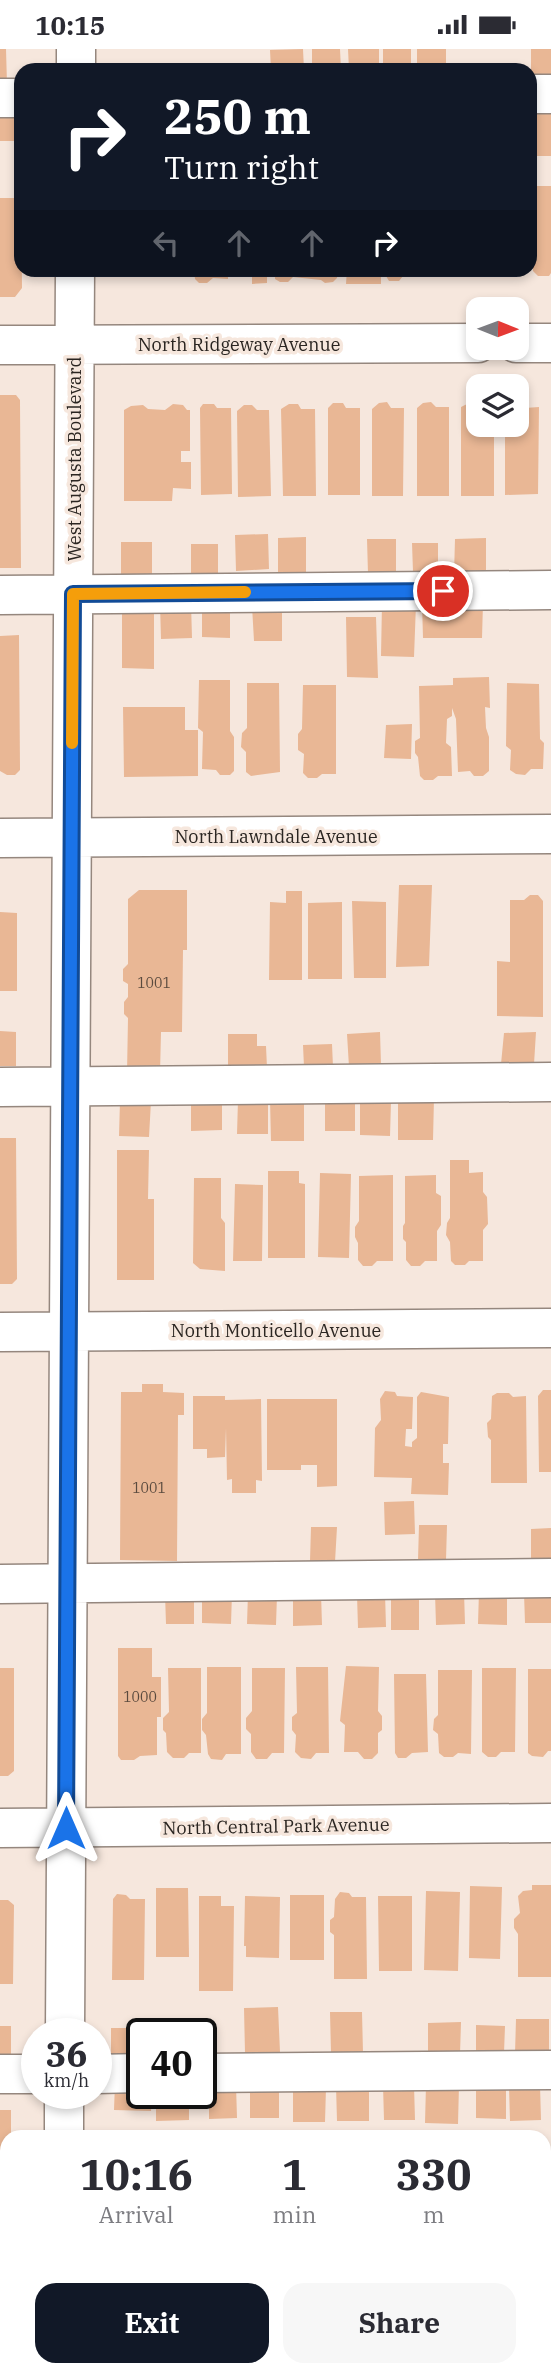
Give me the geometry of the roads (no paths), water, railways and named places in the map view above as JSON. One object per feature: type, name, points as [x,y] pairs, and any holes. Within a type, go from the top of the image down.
[{"type":"street","name":"West Augusta Boulevard","points":[[65,2018],[75,277]]},
{"type":"street","points":[[529,343],[551,342]]},
{"type":"street","name":"North Ridgeway Avenue","points":[[0,345],[466,343]]},
{"type":"street","points":[[0,595],[551,590]]},
{"type":"street","name":"North Lawndale Avenue","points":[[0,838],[551,834]]},
{"type":"street","points":[[0,1087],[551,1082]]},
{"type":"street","name":"North Monticello Avenue","points":[[0,1332],[551,1328]]},
{"type":"street","points":[[0,1584],[551,1578]]},
{"type":"street","name":"North Central Park Avenue","points":[[0,1828],[551,1823]]},
{"type":"street","points":[[217,2073],[551,2070]]},
{"type":"street","points":[[0,2074],[21,2074]]},
{"type":"street","points":[[64,2109],[64,2130]]}]
